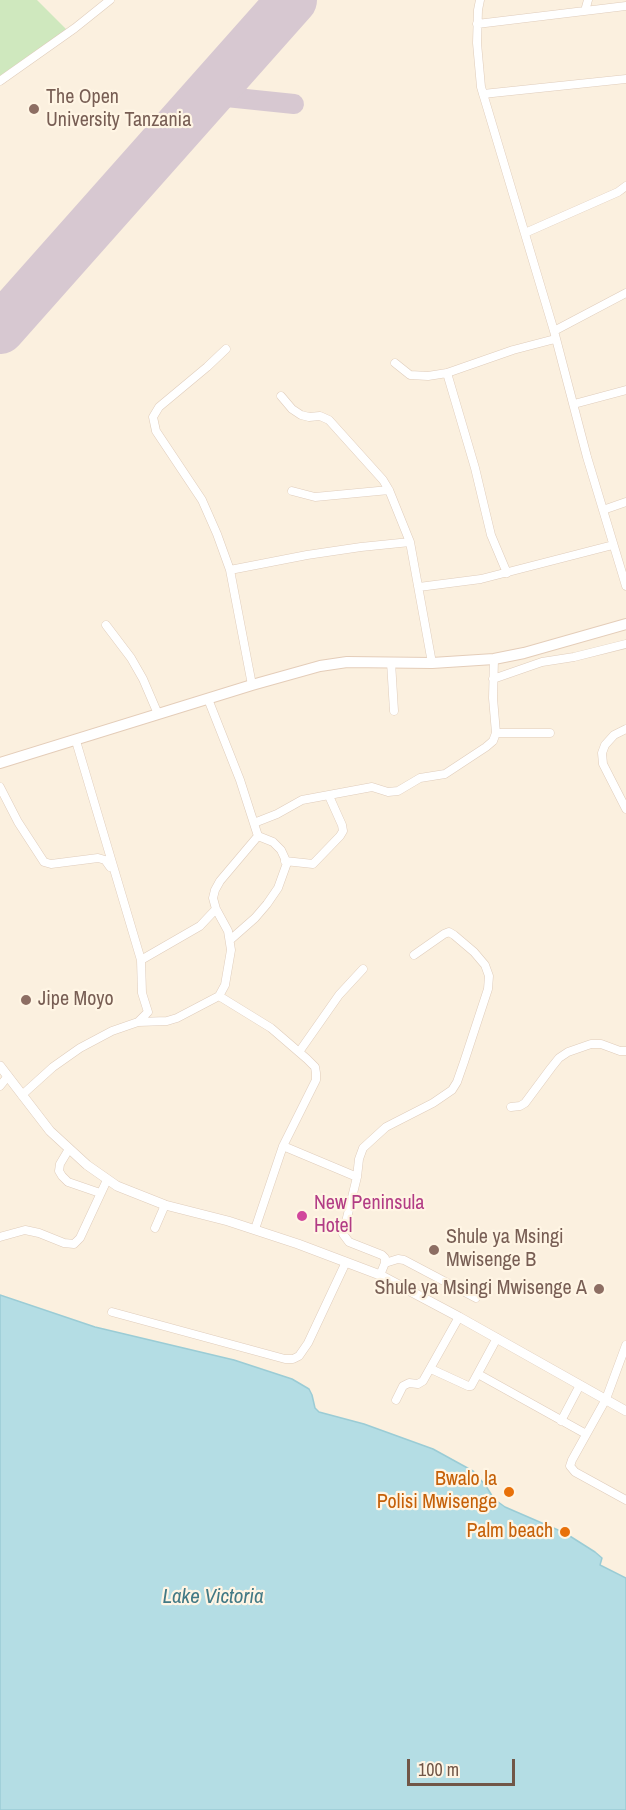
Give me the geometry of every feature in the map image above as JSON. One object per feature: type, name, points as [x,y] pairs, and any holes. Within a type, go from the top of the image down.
[{"type":"main road","points":[[0,763],[289,674],[347,662],[432,663],[494,659],[524,653],[626,624]]},
{"type":"street","points":[[0,81],[110,0]]},
{"type":"street","points":[[480,0],[477,24],[478,62],[483,94],[626,586]]},
{"type":"street","points":[[585,11],[588,0]]},
{"type":"street","points":[[477,24],[626,6]]},
{"type":"street","points":[[483,94],[626,80]]},
{"type":"street","points":[[525,233],[618,192],[626,186]]},
{"type":"street","points":[[394,363],[410,375],[428,376],[447,373],[554,335],[626,293]]},
{"type":"street","points":[[226,349],[207,368],[159,407],[153,417],[156,431],[202,500],[217,534],[230,570],[252,685]]},
{"type":"street","points":[[447,373],[475,468],[491,534],[507,573]]},
{"type":"street","points":[[574,404],[626,390]]},
{"type":"street","points":[[281,396],[292,409],[301,415],[320,416],[329,420],[383,480],[389,490],[410,542],[432,663]]},
{"type":"street","points":[[292,492],[315,497],[389,490]]},
{"type":"street","points":[[603,510],[626,502]]},
{"type":"street","points":[[230,570],[307,555],[410,542]]},
{"type":"street","points":[[419,587],[481,579],[613,545]]},
{"type":"street","points":[[106,625],[131,658],[158,714]]},
{"type":"street","points":[[494,679],[542,662],[574,657],[626,644]]},
{"type":"street","points":[[254,823],[277,814],[302,800],[372,787],[388,792],[398,791],[420,777],[446,774],[486,747],[493,741],[496,733],[494,659]]},
{"type":"street","points":[[391,662],[394,711]]},
{"type":"street","points":[[208,699],[240,780],[258,836]]},
{"type":"street","points":[[626,729],[614,735],[605,745],[602,753],[603,764],[626,809]]},
{"type":"street","points":[[496,733],[550,733]]},
{"type":"street","points":[[76,741],[141,960],[142,993],[148,1012],[138,1022]]},
{"type":"street","points":[[0,788],[18,822],[44,862],[51,864],[102,858],[114,873]]},
{"type":"street","points":[[285,861],[313,864],[340,836],[343,831],[342,825],[329,796]]},
{"type":"street","points":[[230,940],[267,904],[278,888],[287,863],[281,850],[273,842],[258,836]]},
{"type":"street","points":[[22,1095],[53,1067],[80,1048],[112,1031],[138,1022],[167,1021],[177,1018],[219,996],[225,985],[231,950],[230,940],[213,898],[220,881],[258,836]]},
{"type":"street","points":[[141,960],[200,926],[216,909]]},
{"type":"street","points":[[380,1275],[386,1263],[385,1258],[350,1242],[343,1234],[363,1148],[386,1127],[433,1103],[452,1090],[457,1082],[488,989],[489,976],[485,965],[474,952],[449,932],[414,955]]},
{"type":"street","points":[[299,1052],[339,995],[363,969]]},
{"type":"street","points":[[219,996],[271,1028],[315,1067],[316,1080],[283,1146],[255,1229]]},
{"type":"street","points":[[511,1107],[525,1103],[559,1058],[568,1052],[591,1044],[602,1044],[626,1051]]},
{"type":"street","points":[[0,1066],[50,1131],[106,1180],[127,1191],[165,1205],[255,1229],[380,1275],[626,1411]]},
{"type":"street","points":[[0,1086],[8,1076]]},
{"type":"street","points":[[283,1146],[357,1177]]},
{"type":"street","points":[[69,1149],[60,1164],[59,1171],[62,1176],[68,1182],[100,1193]]},
{"type":"street","points":[[0,1237],[25,1230],[74,1244],[80,1238],[106,1180]]},
{"type":"street","points":[[155,1228],[165,1205]]},
{"type":"street","points":[[386,1263],[398,1259],[404,1260],[476,1298]]},
{"type":"street","points":[[112,1311],[285,1359],[293,1359],[299,1356],[308,1343],[346,1262]]},
{"type":"street","points":[[396,1400],[403,1386],[409,1383],[421,1383],[459,1317]]},
{"type":"street","points":[[431,1368],[471,1386],[497,1338]]},
{"type":"street","points":[[626,1345],[606,1399],[572,1460],[571,1468],[626,1500]]},
{"type":"street","points":[[478,1374],[586,1434]]},
{"type":"street","points":[[561,1421],[580,1385]]},
{"type":"green space","points":[[0,0],[37,0],[70,33],[0,84]]},
{"type":"water","name":"Lake Victoria","points":[[0,1295],[95,1327],[234,1360],[292,1379],[309,1389],[315,1408],[319,1412],[364,1424],[433,1449],[473,1471],[494,1499],[505,1507],[565,1533],[595,1552],[602,1558],[600,1565],[626,1578],[626,1810],[0,1810]]},
{"type":"taxiway","points":[[207,95],[294,104]]},
{"type":"runway","points":[[0,329],[292,0]]},
{"type":"place","name":"The Open University Tanzania","points":[[34,109]]},
{"type":"place","name":"Jipe Moyo","points":[[26,1000]]},
{"type":"place","name":"New Peninsula Hotel","points":[[302,1216]]},
{"type":"place","name":"Shule ya Msingi Mwisenge B","points":[[434,1250]]},
{"type":"place","name":"Shule ya Msingi Mwisenge A","points":[[599,1289]]},
{"type":"place","name":"Bwalo la Polisi Mwisenge","points":[[509,1492]]},
{"type":"place","name":"Palm beach","points":[[565,1532]]}]
